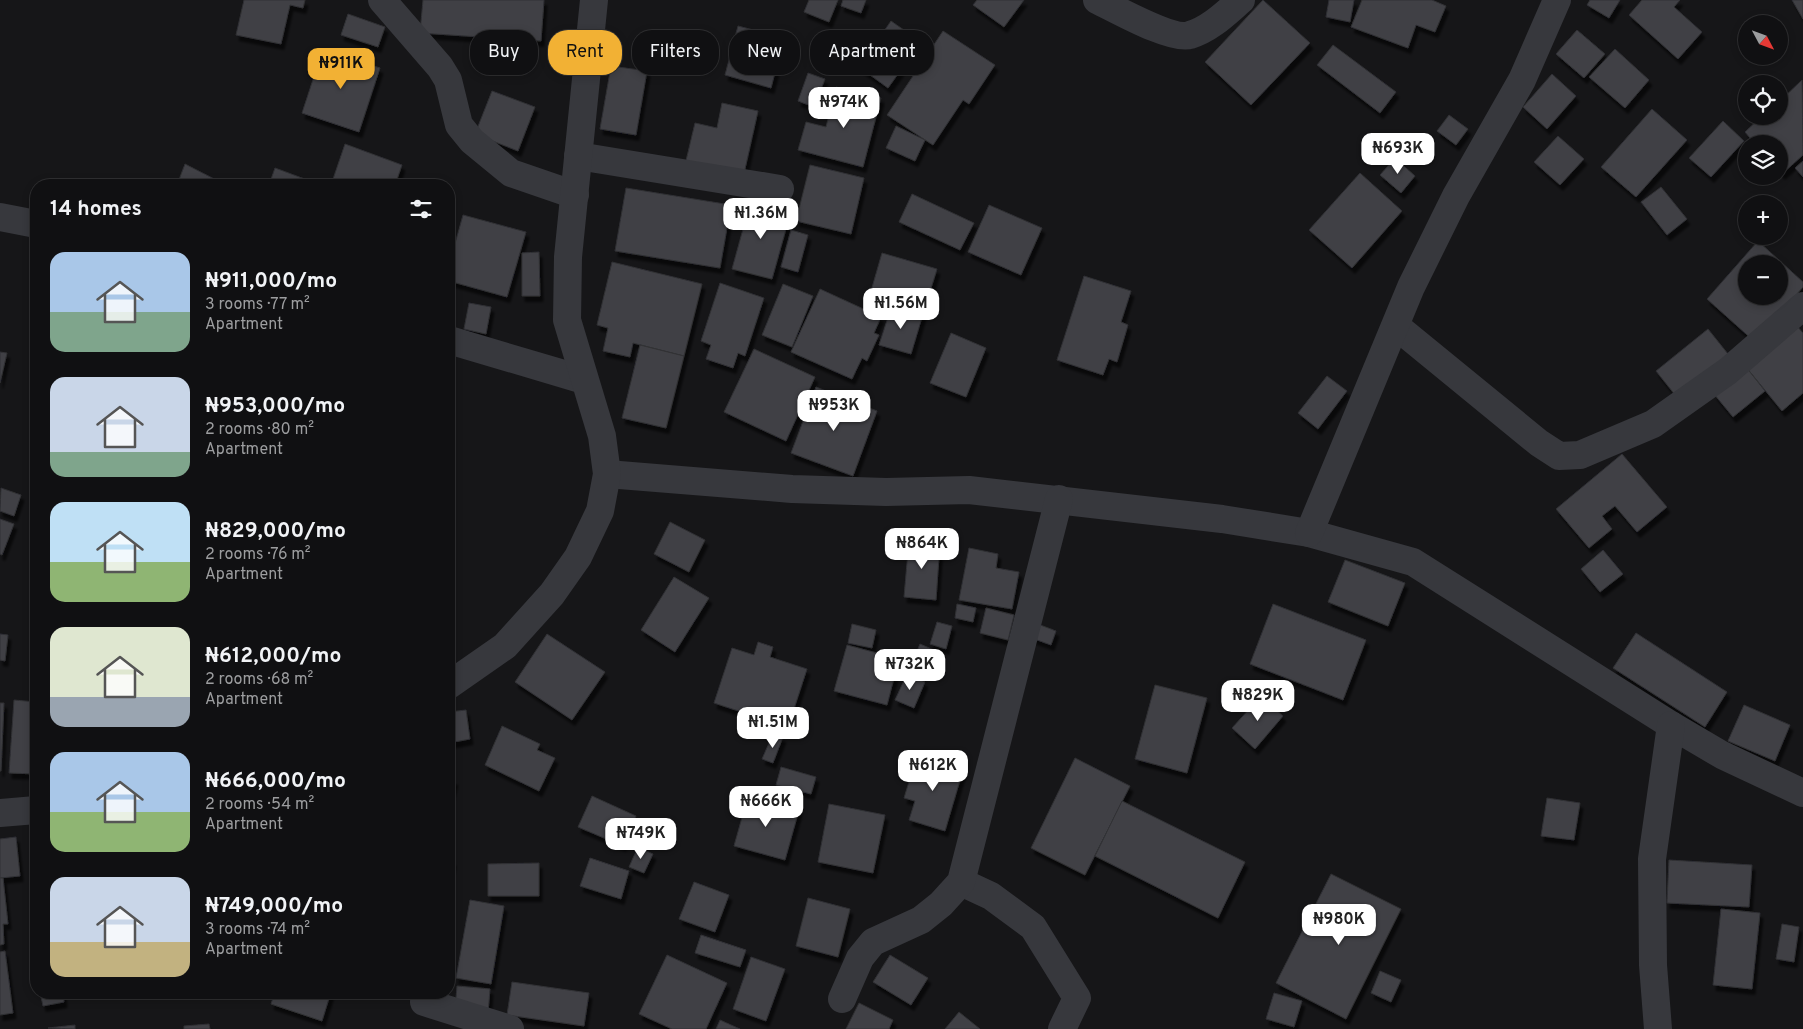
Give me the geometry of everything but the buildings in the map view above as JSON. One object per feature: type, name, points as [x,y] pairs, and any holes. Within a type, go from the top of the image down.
[{"type":"street","points":[[382,0],[440,67],[448,80],[460,125],[472,141],[511,173],[575,195]]},
{"type":"street","points":[[455,681],[505,646],[552,594],[578,556],[596,518],[607,474],[602,436],[567,320],[568,257],[594,0]]},
{"type":"street","points":[[1097,0],[1165,32],[1189,36],[1212,24],[1241,0]]},
{"type":"street","points":[[1309,533],[1411,288],[1456,196],[1522,80],[1556,0]]},
{"type":"street","points":[[578,156],[780,189]]},
{"type":"street","points":[[0,217],[30,223]]},
{"type":"street","points":[[1396,326],[1539,443],[1559,456],[1580,455],[1653,424],[1728,371],[1803,306]]},
{"type":"street","points":[[455,342],[584,380]]},
{"type":"street","points":[[607,474],[792,489],[886,492],[969,490],[1222,519],[1309,533],[1414,562],[1671,725],[1722,755],[1803,793]]},
{"type":"street","points":[[842,999],[860,958],[873,942],[921,920],[941,904],[960,882],[1059,499]]},
{"type":"street","points":[[1658,1029],[1653,965],[1652,859],[1671,725]]},
{"type":"street","points":[[0,813],[30,810]]},
{"type":"street","points":[[960,882],[990,896],[1033,927],[1077,998],[1062,1029]]},
{"type":"street","points":[[420,999],[440,1029]]},
{"type":"street","points":[[425,999],[510,1029]]}]
